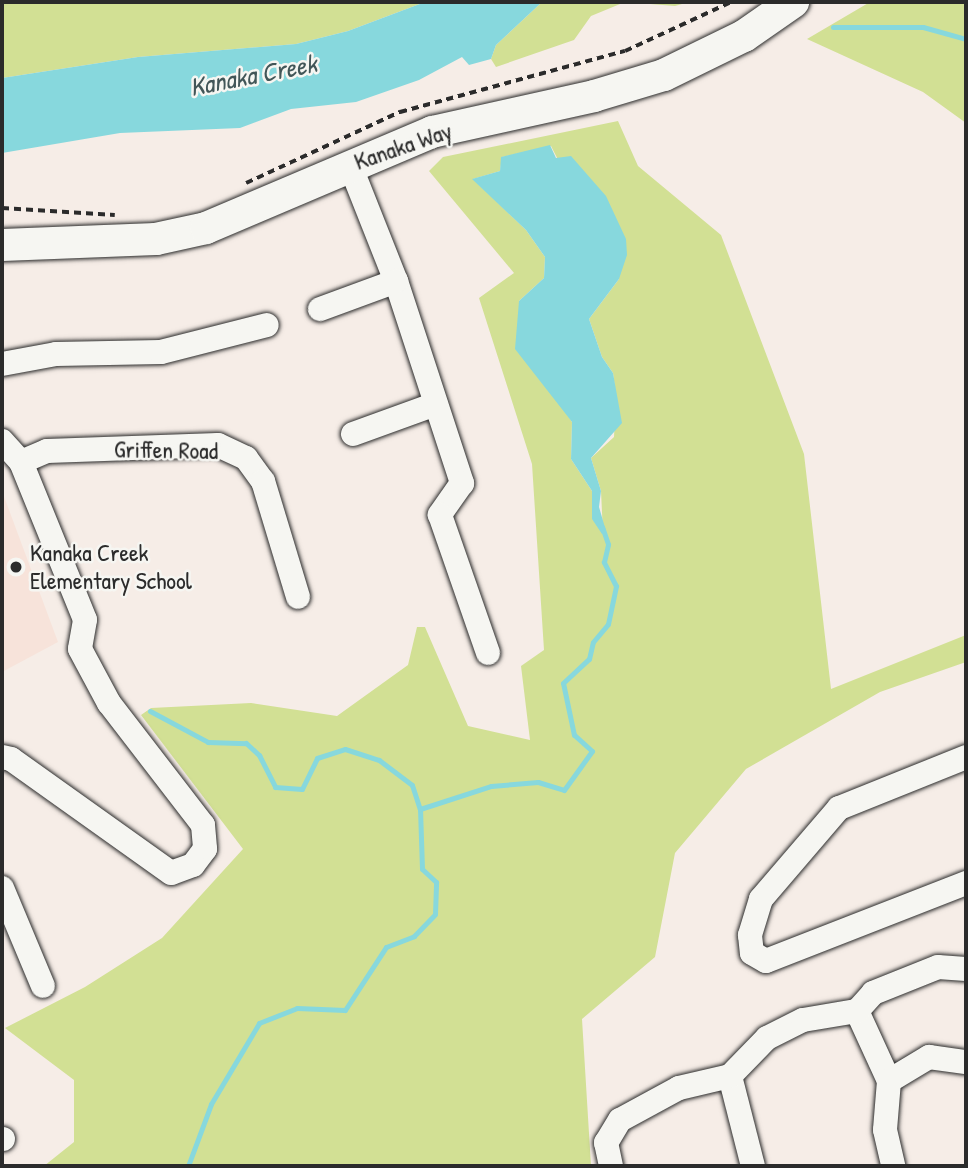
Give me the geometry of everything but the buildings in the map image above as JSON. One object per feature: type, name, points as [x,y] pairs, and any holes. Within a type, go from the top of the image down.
[{"type":"main road","name":"Kanaka Way","points":[[2,245],[180,235],[260,209],[350,165],[432,132],[594,96],[664,75],[744,36],[793,2]]},
{"type":"street","points":[[350,165],[396,281],[462,483],[440,516],[488,653]]},
{"type":"street","points":[[320,309],[396,281]]},
{"type":"street","points":[[2,364],[56,354],[161,352],[267,325]]},
{"type":"street","points":[[353,434],[436,404]]},
{"type":"street","points":[[2,441],[21,462],[85,620],[80,649],[109,703],[203,825],[205,849],[193,865],[171,873],[11,759],[2,757]]},
{"type":"street","name":"Griffen Road","points":[[21,462],[47,451],[218,445],[246,458],[263,481],[298,597]]},
{"type":"street","points":[[966,757],[839,808],[761,899],[750,935],[752,953],[766,961],[966,883]]},
{"type":"street","points":[[2,888],[43,986]]},
{"type":"street","points":[[611,1166],[606,1143],[620,1119],[679,1088],[730,1076],[767,1038],[803,1020],[857,1012],[873,993],[938,967],[966,969]]},
{"type":"street","points":[[857,1012],[889,1081],[885,1130],[893,1166]]},
{"type":"street","points":[[889,1081],[929,1057],[966,1062]]},
{"type":"street","points":[[730,1076],[753,1166]]},
{"type":"path","points":[[240,186],[400,112],[625,51],[731,2]]},
{"type":"path","points":[[2,208],[126,216]]},
{"type":"shaded area","name":"Kanaka Creek Elementary School","points":[[2,491],[58,642],[2,672]]},
{"type":"green space","points":[[2,2],[425,2],[348,31],[296,44],[138,57],[2,78]]},
{"type":"green space","points":[[542,2],[625,2],[591,16],[574,40],[496,67],[491,59],[496,45]]},
{"type":"green space","points":[[625,2],[689,2],[675,6]]},
{"type":"green space","points":[[870,2],[966,2],[966,123],[923,92],[807,39]]},
{"type":"green space","points":[[618,121],[638,166],[721,235],[804,454],[831,689],[966,635],[966,662],[880,692],[746,769],[675,853],[655,957],[582,1019],[591,1166],[44,1166],[74,1142],[74,1080],[5,1028],[85,987],[162,938],[243,849],[141,715],[151,708],[251,703],[337,716],[408,665],[417,627],[425,627],[468,726],[530,740],[521,666],[544,650],[532,464],[479,298],[514,273],[429,171],[443,157]],"holes":[[[551,146],[619,279],[589,319],[602,357],[613,373],[616,396],[614,437],[591,458],[601,491],[603,534],[592,518],[592,491],[571,459],[572,422],[559,401],[519,301],[544,278],[545,257],[526,230],[473,179],[500,171],[502,157]]]},
{"type":"water","name":"Kanaka Creek","points":[[425,2],[542,2],[496,45],[491,59],[469,65],[462,57],[419,80],[356,102],[291,109],[240,128],[120,133],[2,153],[2,78],[138,57],[296,44],[348,31]]},
{"type":"water","points":[[550,145],[556,158],[571,156],[606,196],[626,239],[627,255],[619,279],[589,319],[602,357],[613,373],[622,423],[591,458],[601,491],[599,507],[606,531],[602,534],[592,519],[592,491],[571,459],[572,422],[515,349],[519,301],[544,278],[545,257],[526,230],[472,179],[500,171],[501,157]]},
{"type":"waterway","points":[[833,27],[923,27],[966,39]]},
{"type":"waterway","points":[[188,1166],[211,1104],[259,1023],[297,1008],[345,1010],[386,947],[414,936],[435,914],[436,882],[422,869],[420,809],[491,786],[538,782],[564,790],[592,751],[574,735],[563,683],[589,659],[593,642],[608,624],[616,586],[604,562],[608,544],[602,527]]},
{"type":"waterway","points":[[150,711],[208,742],[246,743],[259,755],[275,787],[302,789],[317,758],[345,749],[379,760],[412,785],[420,809]]},
{"type":"place","name":"Kanaka Creek Elementary School","points":[[16,567]]}]
